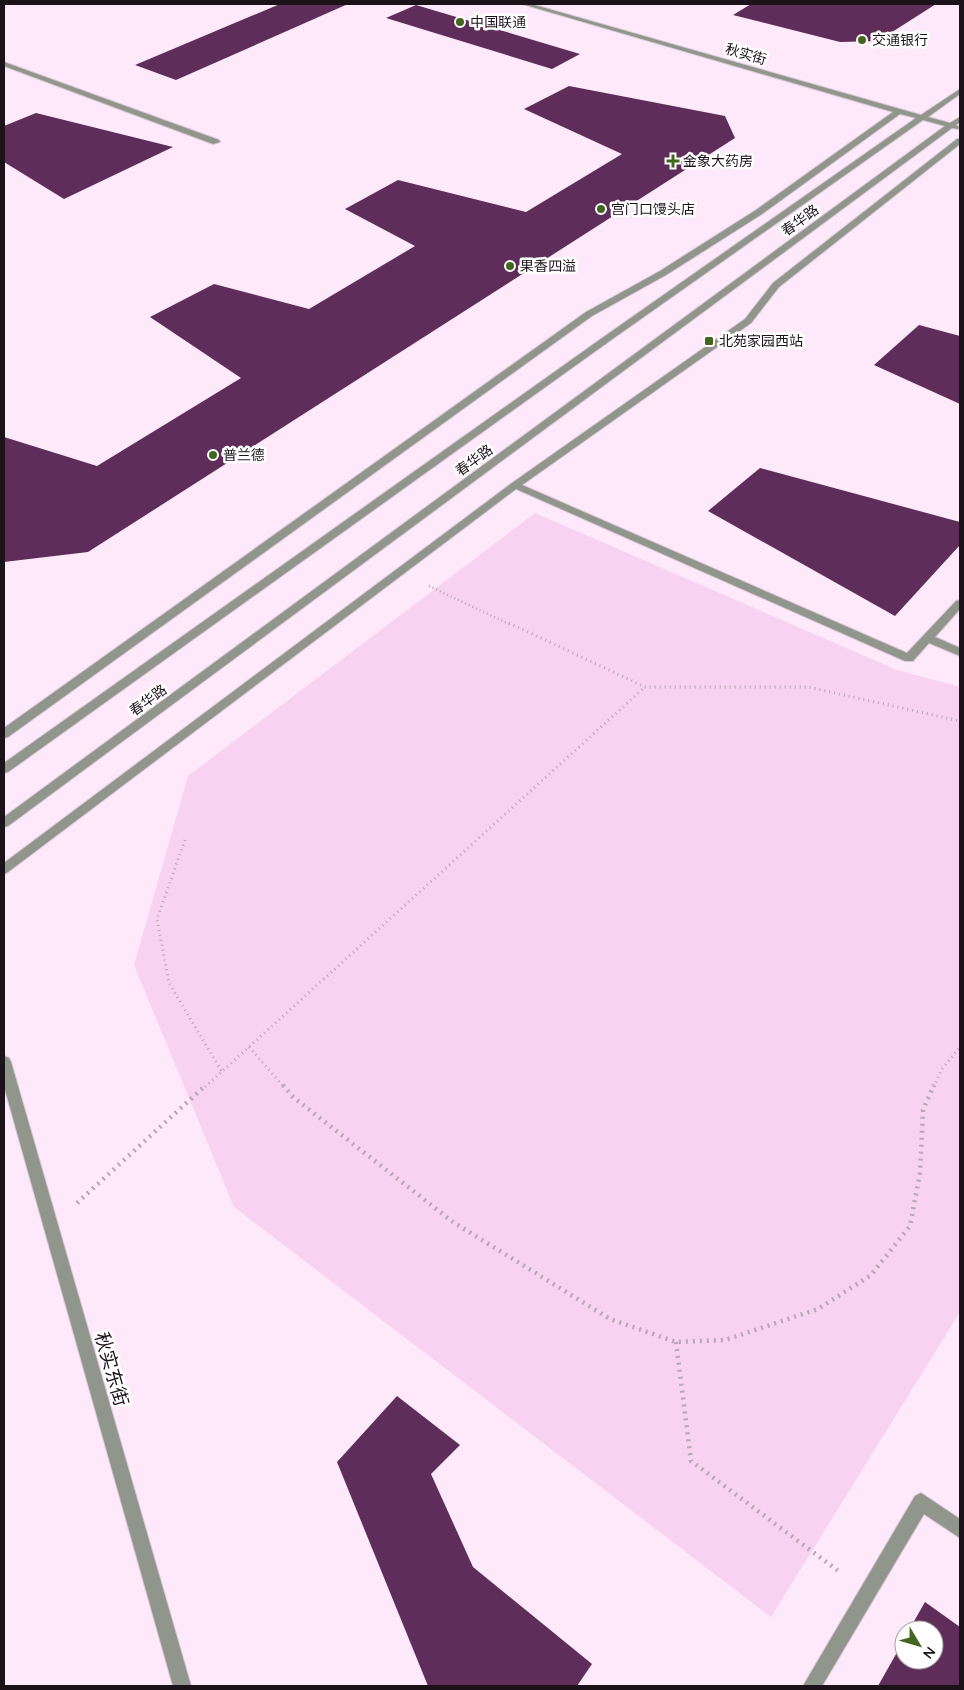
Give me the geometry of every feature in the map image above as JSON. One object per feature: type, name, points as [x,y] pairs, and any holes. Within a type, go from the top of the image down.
[{"type":"street","name":"秋实街","points":[[525,4],[956,127]]},
{"type":"street","points":[[4,64],[216,142]]},
{"type":"street","name":"春华路","points":[[4,769],[593,349],[960,91]]},
{"type":"street","points":[[4,734],[499,381],[589,314],[663,272],[759,212],[899,111]]},
{"type":"street","name":"春华路","points":[[4,823],[956,127],[960,119]]},
{"type":"street","points":[[4,869],[516,485],[748,321],[776,285],[960,141]]},
{"type":"street","points":[[516,485],[909,658],[960,603]]},
{"type":"street","points":[[927,638],[960,652]]},
{"type":"street","name":"秋实东街","points":[[4,1062],[182,1686]]},
{"type":"street","points":[[812,1686],[921,1502],[960,1529]]},
{"type":"path","points":[[399,572],[645,687],[808,687],[960,721]]},
{"type":"path","points":[[51,1228],[645,687]]},
{"type":"path","points":[[185,840],[157,918],[169,983],[222,1072]]},
{"type":"path","points":[[249,1047],[293,1097],[453,1222],[610,1319],[676,1342],[725,1340],[818,1309],[871,1275],[910,1226],[920,1173],[923,1110],[941,1070],[960,1047]]},
{"type":"path","points":[[676,1342],[691,1461],[868,1593]]},
{"type":"shaded area","points":[[535,513],[897,670],[960,687],[960,1312],[771,1617],[234,1207],[134,965],[188,776]]},
{"type":"building","points":[[280,4],[348,4],[176,80],[135,65]]},
{"type":"building","points":[[751,4],[936,4],[878,41],[840,42],[733,15]]},
{"type":"building","points":[[416,5],[580,54],[552,69],[386,18]]},
{"type":"building","points":[[569,86],[725,116],[735,138],[88,552],[4,562],[4,437],[97,466],[241,378],[150,317],[214,284],[309,309],[415,246],[345,209],[398,180],[526,212],[622,154],[524,109]]},
{"type":"building","points":[[36,113],[173,147],[64,199],[4,162],[4,126]]},
{"type":"building","points":[[919,325],[960,336],[960,404],[874,365]]},
{"type":"building","points":[[760,468],[960,522],[960,545],[895,616],[708,511]]},
{"type":"building","points":[[397,1396],[460,1445],[431,1474],[473,1567],[592,1664],[577,1686],[428,1686],[337,1462]]},
{"type":"building","points":[[925,1602],[960,1627],[960,1686],[878,1686],[894,1658],[894,1670],[944,1670],[944,1620],[915,1620]]},
{"type":"place","name":"中国联通","points":[[460,22]]},
{"type":"place","name":"交通银行","points":[[862,40]]},
{"type":"place","name":"金象大药房","points":[[673,161]]},
{"type":"place","name":"宫门口馒头店","points":[[601,209]]},
{"type":"place","name":"果香四溢","points":[[510,266]]},
{"type":"place","name":"北苑家园西站","points":[[709,341]]},
{"type":"place","name":"普兰德","points":[[213,455]]}]
